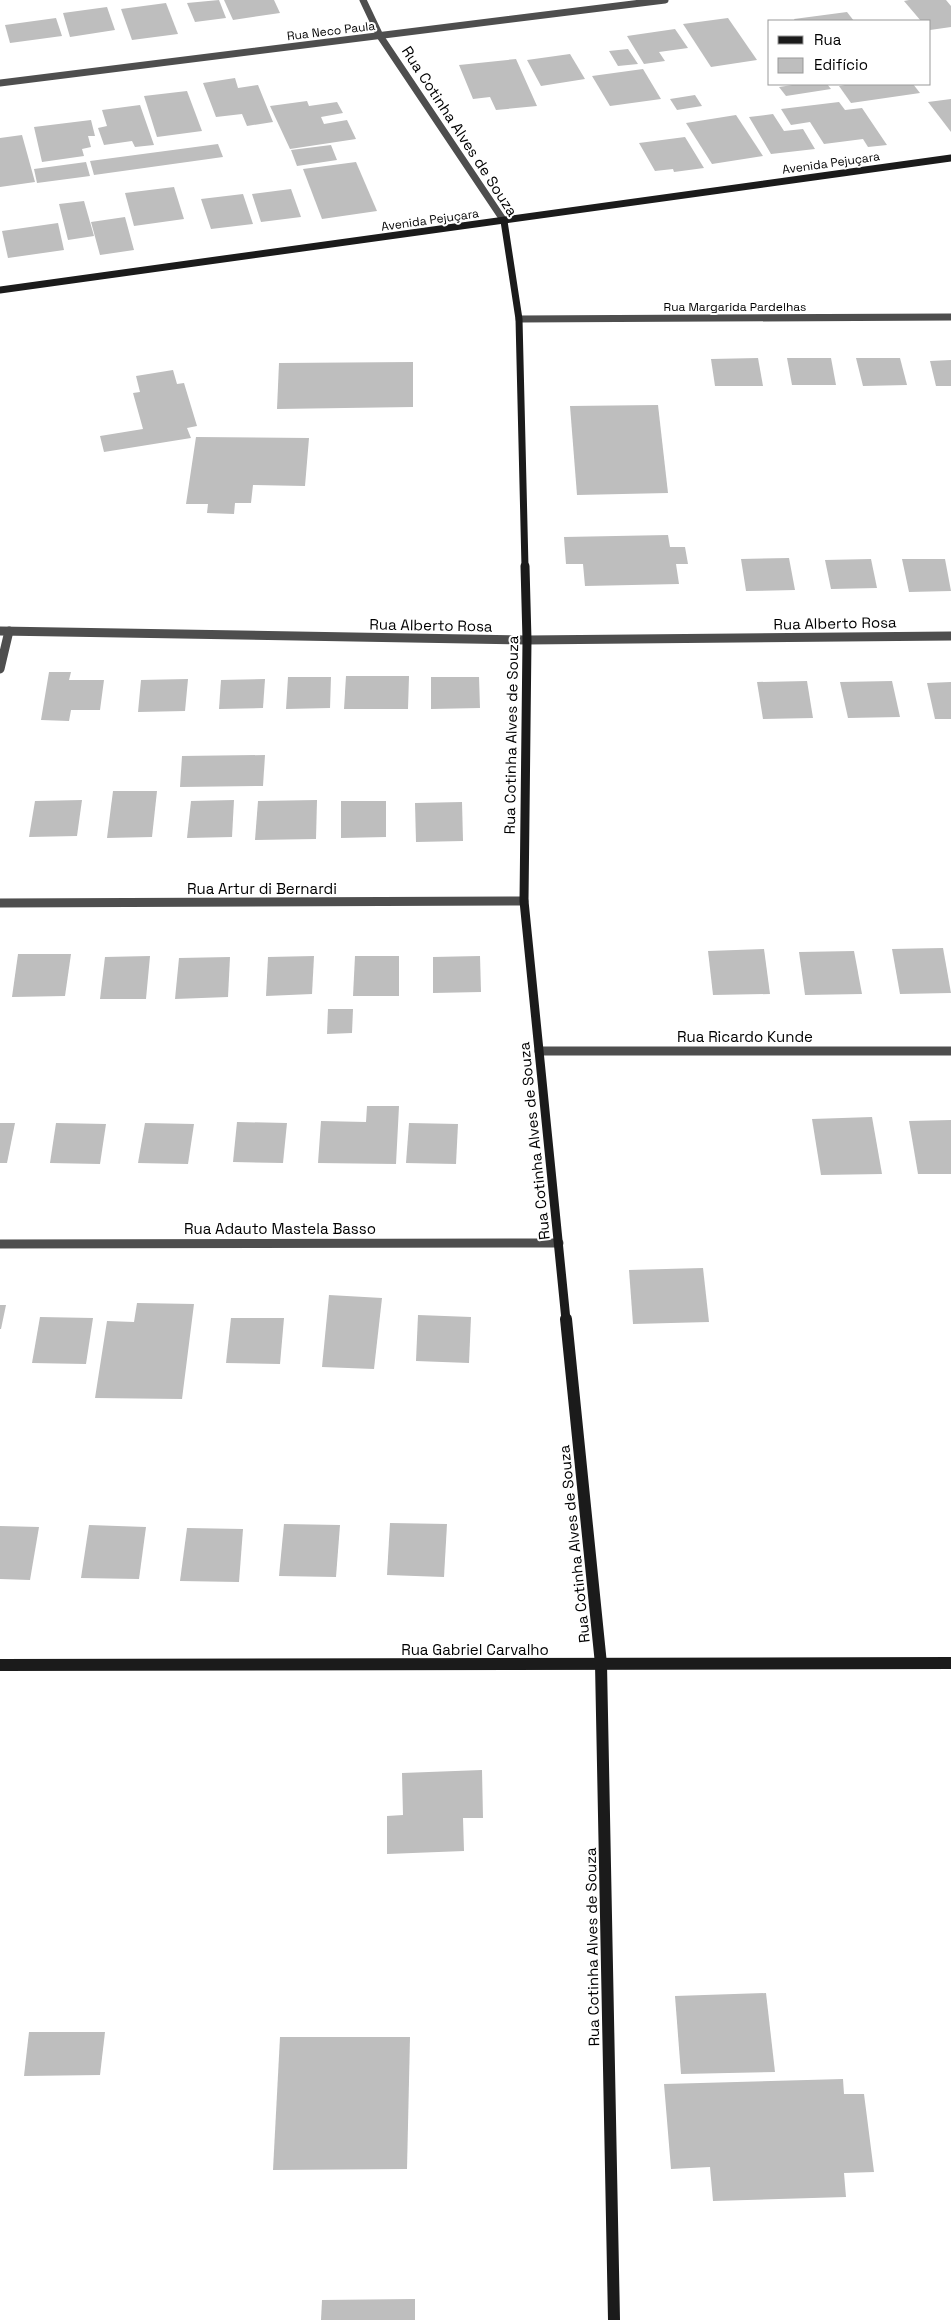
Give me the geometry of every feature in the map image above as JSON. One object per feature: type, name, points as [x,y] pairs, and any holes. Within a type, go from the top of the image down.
[{"type":"street","name":"Rua Cotinha Alves de Souza","points":[[362,0],[380,36],[504,222],[519,319],[527,640],[524,901],[601,1664],[614,2320]]},
{"type":"street","name":"Rua Neco Paula","points":[[0,83],[665,0]]},
{"type":"street","name":"Avenida Pejuçara","points":[[0,290],[504,222],[951,158]]},
{"type":"street","name":"Rua Margarida Pardelhas","points":[[519,319],[951,317]]},
{"type":"street","name":"Rua Alberto Rosa","points":[[0,631],[527,640],[951,636]]},
{"type":"street","points":[[0,669],[10,631]]},
{"type":"street","name":"Rua Artur di Bernardi","points":[[0,902],[524,901]]},
{"type":"street","name":"Rua Ricardo Kunde","points":[[539,1051],[951,1051]]},
{"type":"street","name":"Rua Adauto Mastela Basso","points":[[0,1244],[559,1243]]},
{"type":"street","name":"Rua Gabriel Carvalho","points":[[0,1665],[951,1662]]},
{"type":"building","points":[[219,0],[226,18],[195,22],[187,3]]},
{"type":"building","points":[[224,0],[274,0],[280,13],[233,20]]},
{"type":"building","points":[[946,0],[951,6],[951,27],[931,30],[931,20],[920,20],[904,1]]},
{"type":"building","points":[[166,3],[178,34],[132,40],[121,9]]},
{"type":"building","points":[[107,7],[115,30],[70,37],[63,13]]},
{"type":"building","points":[[847,12],[853,20],[794,20]]},
{"type":"building","points":[[56,18],[62,36],[10,43],[5,25]]},
{"type":"building","points":[[728,18],[757,60],[711,67],[683,24]]},
{"type":"building","points":[[675,29],[688,48],[659,52],[665,61],[644,64],[627,36]]},
{"type":"building","points":[[628,49],[638,64],[618,66],[609,51]]},
{"type":"building","points":[[570,54],[585,79],[541,86],[527,60]]},
{"type":"building","points":[[516,59],[537,106],[496,110],[490,97],[473,99],[459,65]]},
{"type":"building","points":[[643,69],[661,99],[610,106],[592,76]]},
{"type":"building","points":[[235,78],[238,88],[258,85],[273,122],[247,126],[242,114],[216,117],[203,83]]},
{"type":"building","points":[[828,85],[831,89],[786,96],[779,87]]},
{"type":"building","points":[[914,85],[920,93],[851,103],[839,86]]},
{"type":"building","points":[[187,91],[202,131],[157,137],[144,96]]},
{"type":"building","points":[[695,95],[702,106],[677,110],[670,99]]},
{"type":"building","points":[[951,99],[951,132],[928,102]]},
{"type":"building","points":[[307,101],[309,106],[337,102],[343,113],[321,117],[324,124],[347,120],[356,139],[290,149],[270,106]]},
{"type":"building","points":[[839,102],[845,110],[862,108],[887,145],[868,147],[863,139],[824,144],[810,122],[791,125],[781,109]]},
{"type":"building","points":[[140,105],[154,145],[135,147],[132,141],[104,145],[98,128],[107,126],[102,110]]},
{"type":"building","points":[[773,114],[784,131],[803,129],[815,149],[771,154],[749,117]]},
{"type":"building","points":[[736,115],[763,156],[712,164],[686,123]]},
{"type":"building","points":[[91,120],[95,136],[88,136],[91,147],[82,149],[84,156],[42,162],[34,127]]},
{"type":"building","points":[[22,135],[35,182],[0,187],[0,138]]},
{"type":"building","points":[[685,137],[704,168],[674,172],[673,169],[655,171],[639,143]]},
{"type":"building","points":[[218,144],[223,157],[94,175],[90,161]]},
{"type":"building","points":[[331,145],[337,160],[297,166],[291,150]]},
{"type":"building","points":[[86,162],[90,176],[37,183],[34,169]]},
{"type":"building","points":[[356,162],[377,211],[322,219],[303,169]]},
{"type":"building","points":[[174,187],[184,219],[134,226],[125,193]]},
{"type":"building","points":[[291,189],[301,217],[261,222],[252,194]]},
{"type":"building","points":[[243,194],[253,224],[211,229],[201,199]]},
{"type":"building","points":[[84,201],[94,236],[68,240],[59,204]]},
{"type":"building","points":[[125,217],[134,250],[100,255],[91,222]]},
{"type":"building","points":[[58,223],[64,250],[8,258],[2,231]]},
{"type":"building","points":[[758,358],[763,386],[715,386],[711,359]]},
{"type":"building","points":[[787,358],[831,358],[836,385],[792,385]]},
{"type":"building","points":[[856,358],[900,358],[907,385],[863,386]]},
{"type":"building","points":[[951,360],[951,386],[936,386],[930,361]]},
{"type":"building","points":[[413,362],[413,407],[277,409],[279,363]]},
{"type":"building","points":[[173,370],[177,384],[184,383],[197,426],[187,428],[191,438],[104,452],[100,436],[143,429],[133,393],[140,392],[136,376]]},
{"type":"building","points":[[658,405],[668,493],[577,495],[570,406]]},
{"type":"building","points":[[196,437],[309,438],[305,486],[253,485],[251,503],[235,503],[234,514],[207,513],[208,504],[186,504]]},
{"type":"building","points":[[668,535],[670,547],[685,547],[688,564],[676,564],[679,584],[585,586],[583,564],[566,564],[564,537]]},
{"type":"building","points":[[789,558],[795,590],[746,591],[741,559]]},
{"type":"building","points":[[871,559],[877,588],[831,589],[825,560]]},
{"type":"building","points":[[902,559],[945,559],[951,591],[909,592]]},
{"type":"building","points":[[49,672],[71,672],[69,680],[104,680],[100,710],[71,710],[69,721],[41,720]]},
{"type":"building","points":[[346,676],[409,676],[408,709],[344,709]]},
{"type":"building","points":[[288,677],[331,677],[330,708],[286,709]]},
{"type":"building","points":[[431,677],[479,677],[480,708],[431,709]]},
{"type":"building","points":[[188,679],[185,711],[138,712],[141,680]]},
{"type":"building","points":[[265,679],[263,708],[219,709],[221,680]]},
{"type":"building","points":[[807,681],[813,718],[763,719],[757,682]]},
{"type":"building","points":[[892,681],[900,717],[848,718],[840,682]]},
{"type":"building","points":[[951,682],[951,719],[935,719],[927,683]]},
{"type":"building","points":[[265,755],[263,786],[180,787],[182,756]]},
{"type":"building","points":[[113,791],[157,791],[152,837],[107,838]]},
{"type":"building","points":[[82,800],[77,836],[29,837],[35,801]]},
{"type":"building","points":[[234,800],[232,837],[187,838],[191,801]]},
{"type":"building","points":[[317,800],[316,839],[255,840],[258,801]]},
{"type":"building","points":[[341,801],[386,801],[386,837],[341,838]]},
{"type":"building","points":[[462,802],[463,841],[416,842],[415,803]]},
{"type":"building","points":[[943,948],[951,993],[900,994],[892,949]]},
{"type":"building","points":[[764,949],[770,994],[713,995],[708,951]]},
{"type":"building","points":[[854,951],[862,994],[805,995],[799,952]]},
{"type":"building","points":[[18,954],[71,954],[65,996],[12,997]]},
{"type":"building","points":[[150,956],[146,999],[100,999],[105,957]]},
{"type":"building","points":[[314,956],[312,994],[266,996],[268,957]]},
{"type":"building","points":[[355,956],[399,956],[399,996],[353,996]]},
{"type":"building","points":[[480,956],[481,992],[433,993],[433,957]]},
{"type":"building","points":[[230,957],[228,997],[175,999],[179,958]]},
{"type":"building","points":[[328,1009],[353,1009],[352,1033],[327,1034]]},
{"type":"building","points":[[367,1106],[399,1106],[396,1164],[318,1163],[321,1121],[366,1122]]},
{"type":"building","points":[[872,1117],[882,1174],[821,1175],[812,1119]]},
{"type":"building","points":[[951,1120],[951,1174],[918,1174],[909,1121]]},
{"type":"building","points":[[237,1122],[287,1123],[283,1163],[233,1162]]},
{"type":"building","points":[[0,1123],[15,1123],[7,1163],[0,1163]]},
{"type":"building","points":[[56,1123],[106,1124],[100,1164],[50,1163]]},
{"type":"building","points":[[145,1123],[194,1124],[188,1164],[138,1163]]},
{"type":"building","points":[[409,1123],[458,1124],[456,1164],[406,1163]]},
{"type":"building","points":[[703,1268],[709,1322],[633,1324],[629,1270]]},
{"type":"building","points":[[329,1295],[382,1298],[374,1369],[322,1367]]},
{"type":"building","points":[[137,1303],[194,1304],[182,1399],[95,1398],[107,1321],[134,1322]]},
{"type":"building","points":[[0,1305],[6,1305],[1,1329],[0,1329]]},
{"type":"building","points":[[418,1315],[471,1317],[469,1363],[416,1361]]},
{"type":"building","points":[[40,1317],[93,1318],[86,1364],[32,1363]]},
{"type":"building","points":[[231,1318],[284,1318],[280,1364],[226,1363]]},
{"type":"building","points":[[390,1523],[447,1524],[444,1577],[387,1575]]},
{"type":"building","points":[[284,1524],[340,1525],[336,1577],[279,1576]]},
{"type":"building","points":[[89,1525],[146,1527],[139,1579],[81,1578]]},
{"type":"building","points":[[0,1526],[39,1527],[30,1580],[0,1579]]},
{"type":"building","points":[[187,1528],[243,1529],[239,1582],[180,1581]]},
{"type":"building","points":[[482,1770],[483,1818],[463,1818],[464,1851],[387,1854],[387,1816],[403,1815],[402,1773]]},
{"type":"building","points":[[766,1993],[775,2072],[681,2074],[675,1996]]},
{"type":"building","points":[[29,2032],[105,2032],[100,2075],[24,2076]]},
{"type":"building","points":[[280,2037],[410,2037],[407,2169],[273,2170]]},
{"type":"building","points":[[843,2079],[844,2094],[864,2094],[874,2172],[844,2173],[846,2197],[713,2201],[710,2167],[671,2169],[664,2084]]},
{"type":"building","points":[[415,2299],[415,2320],[321,2320],[322,2300]]}]
